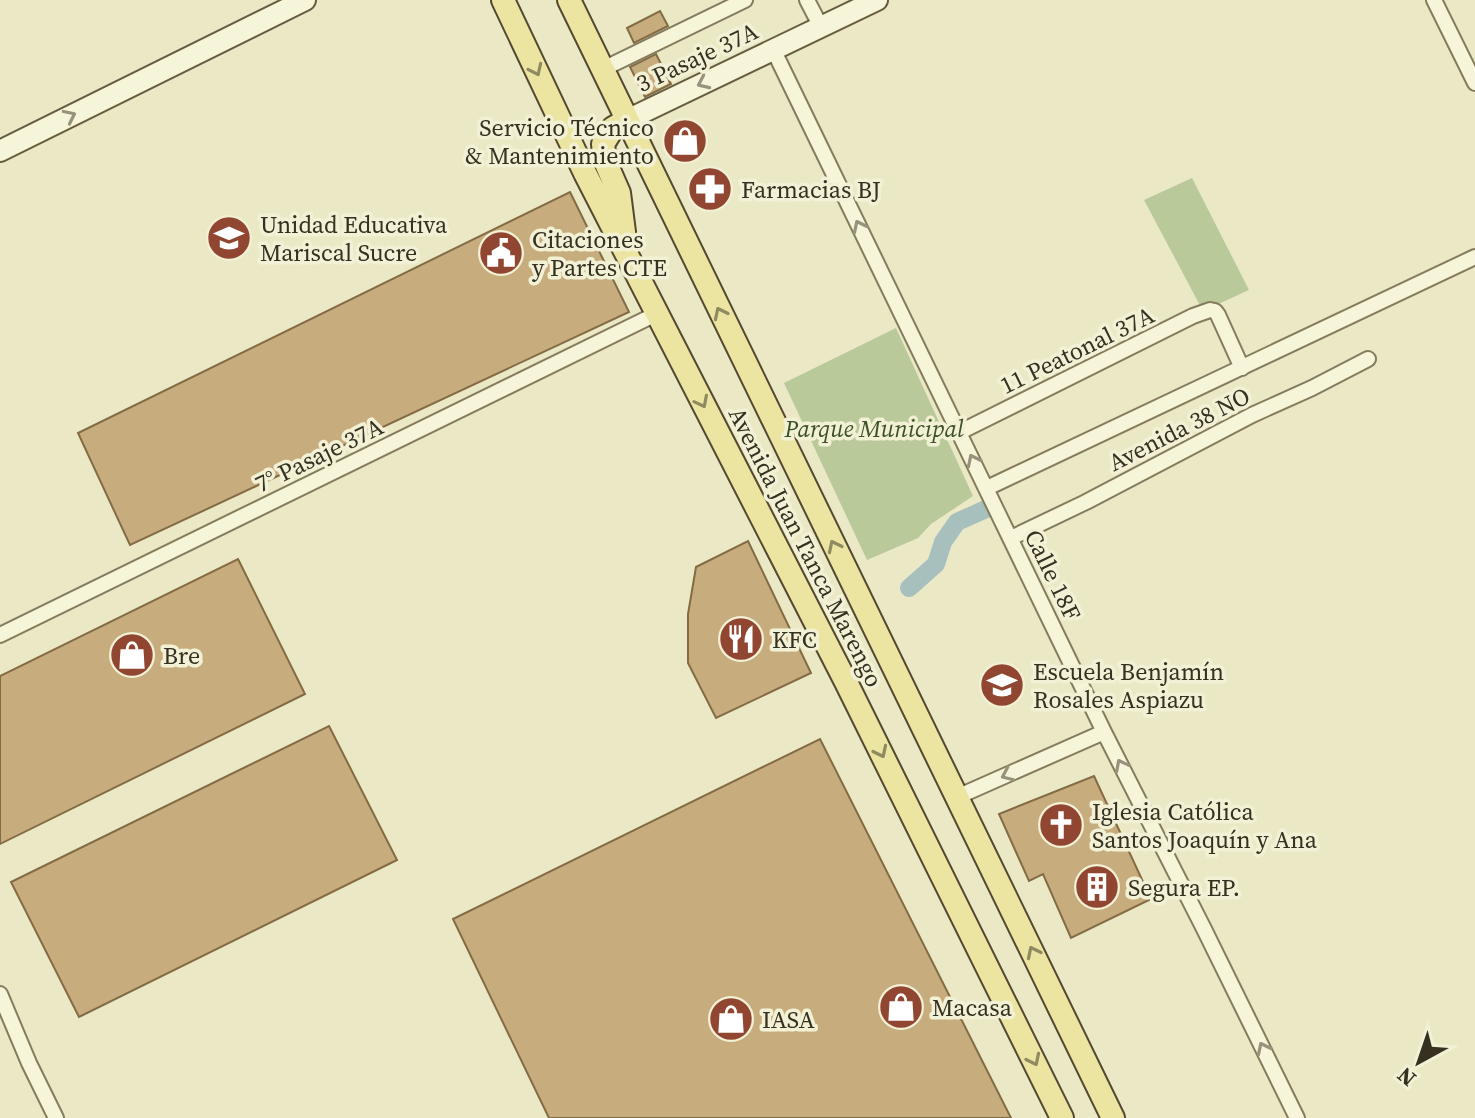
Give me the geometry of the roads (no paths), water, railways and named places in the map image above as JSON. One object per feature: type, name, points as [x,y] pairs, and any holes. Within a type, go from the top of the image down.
[{"type":"main road","name":"Avenida Juan Tanca Marengo","points":[[503,0],[585,173],[846,682],[1062,1118]]},
{"type":"main road","name":"Avenida Juan Tanca Marengo","points":[[569,0],[1113,1118]]},
{"type":"main road","points":[[626,254],[619,193],[605,161],[603,144],[613,128],[627,120]]},
{"type":"street","points":[[0,151],[305,0]]},
{"type":"street","points":[[603,69],[745,0]]},
{"type":"street","points":[[807,0],[821,27]]},
{"type":"street","name":"3 Pasaje 37A","points":[[627,120],[877,0]]},
{"type":"street","points":[[1434,0],[1475,83]]},
{"type":"street","name":"Calle 18F","points":[[773,49],[1104,732],[1297,1118]]},
{"type":"street","points":[[987,488],[1475,257]]},
{"type":"street","name":"11 Peatonal 37A","points":[[960,432],[1210,310],[1215,311],[1242,368]]},
{"type":"street","name":"7° Pasaje 37A","points":[[0,635],[656,314]]},
{"type":"street","name":"Avenida 38 NO","points":[[1011,538],[1368,359]]},
{"type":"street","points":[[957,797],[1104,732]]},
{"type":"street","points":[[0,994],[56,1118]]},
{"type":"waterway","points":[[909,588],[936,564],[943,542],[957,522],[986,509]]},
{"type":"place","name":"Servicio Técnico & Mantenimiento","points":[[685,141]]},
{"type":"place","name":"Farmacias BJ","points":[[710,189]]},
{"type":"place","name":"Unidad Educativa Mariscal Sucre","points":[[229,238]]},
{"type":"place","name":"Citaciones y Partes CTE","points":[[501,253]]},
{"type":"place","name":"KFC","points":[[741,639]]},
{"type":"place","name":"Bre","points":[[132,655]]},
{"type":"place","name":"Escuela Benjamín Rosales Aspiazu","points":[[1002,685]]},
{"type":"place","name":"Iglesia Católica Santos Joaquín y Ana","points":[[1061,825]]},
{"type":"place","name":"Segura EP.","points":[[1097,887]]},
{"type":"place","name":"Macasa","points":[[901,1007]]},
{"type":"place","name":"IASA","points":[[731,1019]]},
{"type":"park label","name":"Parque Municipal","points":[[874,428]]}]
